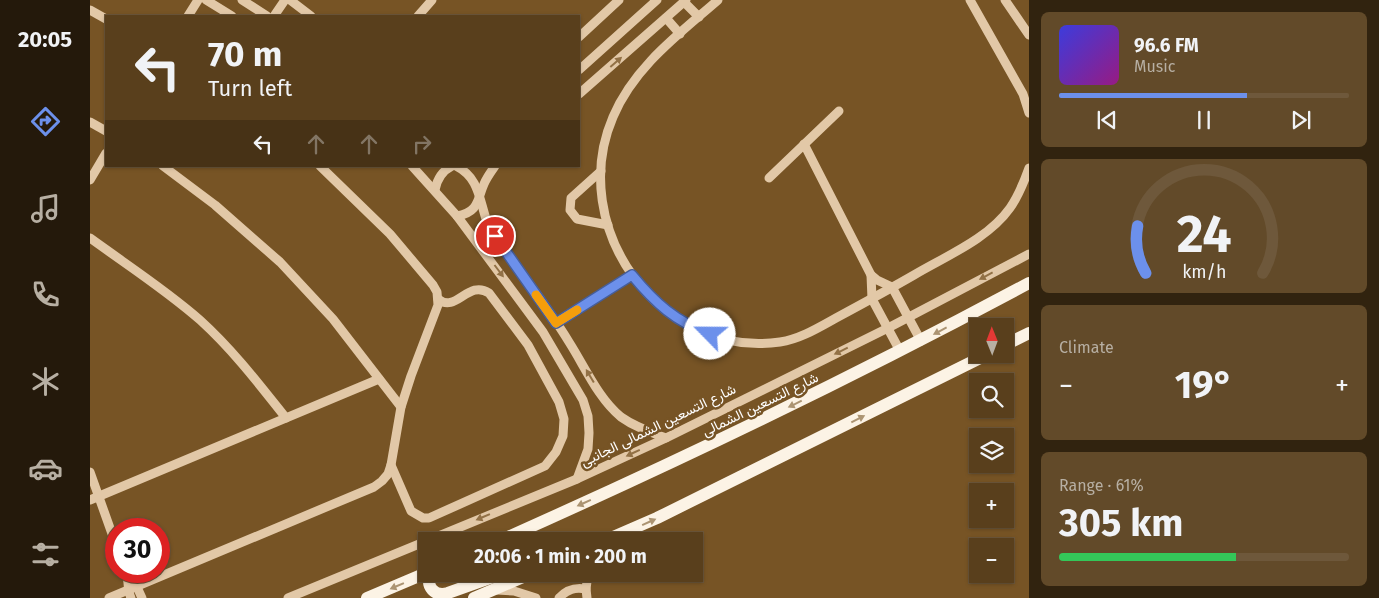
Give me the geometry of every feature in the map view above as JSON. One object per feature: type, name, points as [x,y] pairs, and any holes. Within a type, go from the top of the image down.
[{"type":"main road","name":"شارع التسعين الشمالى","points":[[519,532],[641,478],[921,341],[1029,283]]},
{"type":"main road","points":[[1014,340],[1029,333]]},
{"type":"main road","points":[[625,532],[970,363]]},
{"type":"main road","points":[[368,598],[418,577]]},
{"type":"main road","points":[[429,582],[430,588],[440,594],[479,582]]},
{"type":"main road","points":[[474,598],[511,582]]},
{"type":"street","points":[[189,15],[198,0]]},
{"type":"street","points":[[206,0],[230,15]]},
{"type":"street","points":[[242,0],[265,15]]},
{"type":"street","points":[[256,9],[262,0]]},
{"type":"street","points":[[275,15],[285,0]]},
{"type":"street","points":[[290,0],[309,14]]},
{"type":"street","points":[[303,0],[309,14]]},
{"type":"street","points":[[419,15],[432,0]]},
{"type":"street","points":[[580,36],[619,0]]},
{"type":"street","points":[[580,69],[657,0]]},
{"type":"street","points":[[718,0],[650,60],[624,96],[613,117],[605,140],[601,172],[602,199],[608,226],[615,245],[632,275],[650,297],[672,316],[697,330],[724,339],[752,343],[781,342],[806,335],[973,241],[993,227],[1014,202],[1022,188],[1029,168]]},
{"type":"street","points":[[970,0],[1023,94],[1029,113]]},
{"type":"street","points":[[1006,0],[1029,35]]},
{"type":"street","points":[[580,93],[685,1],[699,17]]},
{"type":"street","points":[[90,10],[105,18]]},
{"type":"street","points":[[666,18],[680,34]]},
{"type":"street","points":[[769,178],[839,112]]},
{"type":"street","points":[[90,122],[105,130]]},
{"type":"street","points":[[804,144],[871,275],[872,299],[900,351]]},
{"type":"street","points":[[90,180],[105,155]]},
{"type":"street","points":[[164,167],[215,205],[280,262],[333,319],[402,407]]},
{"type":"street","points":[[109,598],[129,594],[137,587],[374,487],[388,474],[402,407],[411,376],[436,310],[438,299],[433,285],[390,234],[321,167]]},
{"type":"street","points":[[413,167],[457,216],[543,332],[583,400],[588,416],[590,433],[588,449],[577,478]]},
{"type":"street","points":[[435,190],[439,177],[450,167]]},
{"type":"street","points":[[458,167],[464,170],[477,186],[486,219],[495,236],[556,323],[609,405],[636,426],[666,438]]},
{"type":"street","points":[[457,216],[464,215],[475,208],[489,174],[494,167]]},
{"type":"street","points":[[601,172],[575,193],[570,204],[570,210],[577,219],[608,226]]},
{"type":"street","points":[[90,238],[160,288],[200,320],[240,361],[286,418]]},
{"type":"street","name":"شارع التسعين الشمالى الجانبى","points":[[288,598],[577,478],[666,438],[888,328],[1029,254]]},
{"type":"street","points":[[556,323],[632,275]]},
{"type":"street","points":[[871,275],[892,287],[921,341]]},
{"type":"street","points":[[391,465],[411,511],[423,518],[429,518],[545,466],[556,452],[563,436],[564,419],[559,402],[528,346],[489,293],[485,290],[474,290],[451,303],[444,303],[438,299]]},
{"type":"street","points":[[94,499],[379,379]]},
{"type":"street","points":[[583,400],[599,391]]},
{"type":"street","points":[[90,472],[94,499],[105,522]]},
{"type":"street","points":[[134,583],[142,598]]},
{"type":"street","points":[[559,598],[572,589],[586,594]]},
{"type":"street","points":[[492,590],[514,591],[536,598]]},
{"type":"slow traffic","points":[[536,295],[556,323],[577,310]]},
{"type":"route","points":[[495,236],[556,323],[632,275],[650,297],[672,316],[697,330],[710,334]]}]
